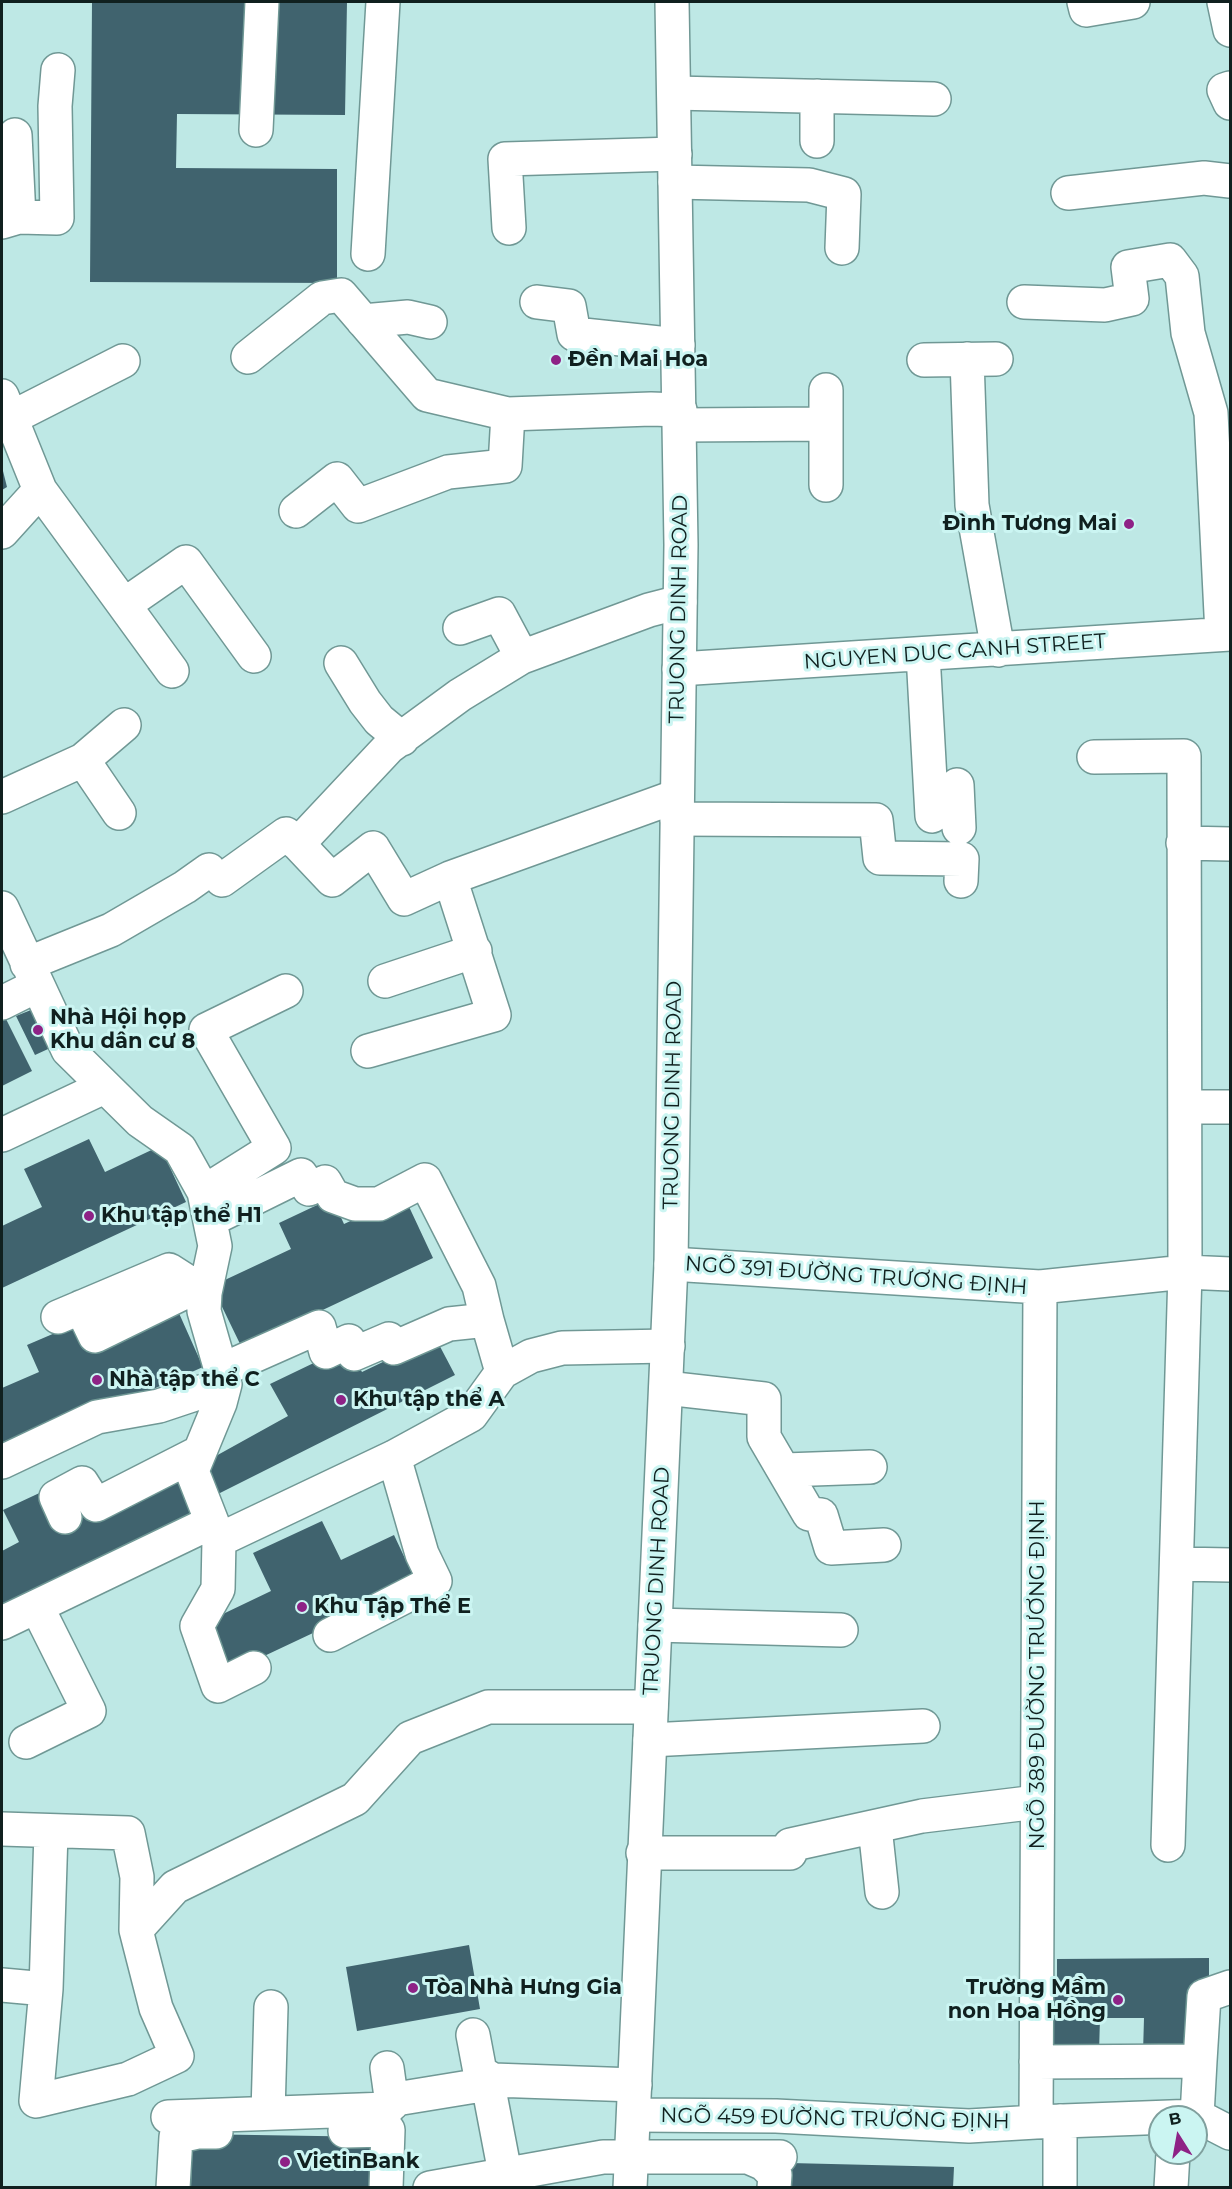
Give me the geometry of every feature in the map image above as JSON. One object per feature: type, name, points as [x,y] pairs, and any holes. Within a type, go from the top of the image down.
[{"type":"main road","points":[[256,130],[262,2]]},
{"type":"main road","points":[[368,254],[384,2]]},
{"type":"main road","name":"TRUONG DINH ROAD","points":[[631,2173],[643,1853],[671,1264],[680,602],[680,418],[672,2]]},
{"type":"main road","points":[[1084,2],[1086,10],[1133,2]]},
{"type":"main road","points":[[1224,2],[1230,30]]},
{"type":"main road","points":[[15,135],[10,219],[57,218],[55,106],[58,70]]},
{"type":"main road","points":[[1230,88],[1224,90],[1230,103]]},
{"type":"main road","points":[[674,93],[934,99]]},
{"type":"main road","points":[[817,96],[817,141]]},
{"type":"main road","points":[[509,228],[505,159],[675,168],[809,185],[844,194],[842,248]]},
{"type":"main road","points":[[1068,193],[1204,178],[1230,180]]},
{"type":"main road","points":[[1024,302],[1105,305],[1132,299],[1128,267],[1170,260],[1182,276],[1188,333],[1221,413],[1226,634]]},
{"type":"main road","points":[[248,357],[322,298],[341,295],[427,395],[508,414],[651,409],[680,418],[825,424]]},
{"type":"main road","points":[[537,302],[569,306],[574,334],[678,345]]},
{"type":"main road","points":[[363,321],[408,317],[430,322]]},
{"type":"main road","points":[[924,360],[982,359],[972,505],[998,650]]},
{"type":"main road","points":[[123,361],[6,407],[40,490],[171,671]]},
{"type":"main road","points":[[825,390],[826,485]]},
{"type":"main road","points":[[296,512],[337,479],[358,506],[448,472],[505,466],[508,414]]},
{"type":"main road","points":[[2,532],[40,490]]},
{"type":"main road","points":[[124,605],[186,562],[254,656]]},
{"type":"main road","points":[[298,844],[389,747],[460,695],[522,657],[649,610],[680,602]]},
{"type":"main road","points":[[460,628],[499,614],[522,657]]},
{"type":"main road","name":"NGUYEN DUC CANH STREET","points":[[679,669],[1226,634]]},
{"type":"main road","points":[[923,654],[947,808]]},
{"type":"main road","points":[[341,663],[365,702],[380,720],[402,739]]},
{"type":"main road","points":[[2,797],[83,760],[124,725]]},
{"type":"main road","points":[[1094,757],[1184,756],[1185,1272],[1168,1845]]},
{"type":"main road","points":[[83,760],[119,813]]},
{"type":"main road","points":[[2,1003],[32,975],[111,930],[216,875],[286,834],[332,880],[373,848],[404,899],[450,878],[677,808],[876,820],[880,858],[962,859],[961,881]]},
{"type":"main road","points":[[1183,843],[1230,844]]},
{"type":"main road","points":[[368,1051],[494,1015],[450,878]]},
{"type":"main road","points":[[2,908],[68,1050],[140,1121],[180,1149],[207,1206],[215,1246],[205,1293],[204,1311],[223,1377],[220,1403],[194,1464],[194,1479],[216,1531],[218,1589],[196,1626],[218,1686],[254,1668]]},
{"type":"main road","points":[[385,981],[475,951]]},
{"type":"main road","points":[[207,1206],[274,1148],[206,1030],[286,991]]},
{"type":"main road","points":[[2,1135],[104,1087]]},
{"type":"main road","points":[[1185,1107],[1230,1107]]},
{"type":"main road","points":[[207,1206],[301,1175],[309,1189],[325,1182],[333,1196],[355,1204],[379,1204],[425,1180],[479,1286],[502,1372]]},
{"type":"main road","name":"NGÕ 391 ĐƯỜNG TRƯƠNG ĐỊNH","points":[[671,1264],[1040,1287],[1185,1272],[1230,1274]]},
{"type":"main road","name":"NGÕ 389 ĐƯỜNG TRƯƠNG ĐỊNH","points":[[1040,1287],[1036,2062],[1060,2187]]},
{"type":"main road","points":[[69,1312],[95,1336],[183,1293],[205,1293]]},
{"type":"main road","points":[[2,1462],[98,1417],[159,1406],[223,1377],[319,1327],[326,1352],[349,1341],[354,1354],[389,1339],[394,1348],[449,1324],[487,1320]]},
{"type":"main road","points":[[2,1623],[394,1457],[471,1415],[502,1372],[531,1356],[562,1348],[668,1346]]},
{"type":"main road","points":[[666,1388],[764,1399],[764,1437],[809,1514],[821,1515],[831,1548],[884,1545]]},
{"type":"main road","points":[[65,1517],[56,1497],[82,1483],[96,1505],[198,1454]]},
{"type":"main road","points":[[330,1635],[435,1581],[422,1554],[394,1457]]},
{"type":"main road","points":[[785,1470],[870,1467]]},
{"type":"main road","points":[[1178,1564],[1230,1565]]},
{"type":"main road","points":[[26,1742],[89,1711],[37,1607]]},
{"type":"main road","points":[[655,1625],[841,1630]]},
{"type":"main road","points":[[136,1930],[175,1887],[355,1799],[410,1738],[488,1707],[651,1707]]},
{"type":"main road","points":[[650,1740],[924,1726]]},
{"type":"main road","points":[[643,1853],[790,1853],[790,1845],[922,1816],[1037,1802]]},
{"type":"main road","points":[[875,1827],[882,1892]]},
{"type":"main road","points":[[2,1829],[128,1833],[138,1877],[136,1930],[156,2008],[177,2056],[128,2079],[36,2101],[46,1989],[51,1832]]},
{"type":"main road","points":[[2,1985],[46,1989]]},
{"type":"main road","points":[[1184,2105],[1200,2061],[1204,1996],[1230,1988]]},
{"type":"main road","points":[[268,2114],[271,2007]]},
{"type":"main road","name":"NGÕ 459 ĐƯỜNG TRƯƠNG ĐỊNH","points":[[473,2035],[480,2072],[494,2080],[635,2100],[776,2116],[969,2126],[1048,2122]]},
{"type":"main road","points":[[1036,2062],[1200,2061]]},
{"type":"main road","points":[[387,2068],[392,2104]]},
{"type":"main road","points":[[168,2118],[387,2109],[396,2099],[488,2084],[505,2174]]},
{"type":"main road","points":[[1048,2122],[1148,2117]]},
{"type":"main road","points":[[1208,2126],[1230,2133]]},
{"type":"main road","points":[[173,2187],[176,2137],[198,2132],[388,2130],[388,2187]]},
{"type":"main road","points":[[430,2187],[603,2157],[631,2173],[771,2158]]},
{"type":"main road","points":[[1171,2187],[1172,2165]]},
{"type":"building","points":[[92,2],[347,2],[345,115],[177,114],[176,168],[337,169],[337,283],[90,282]]},
{"type":"building","points":[[2,467],[7,487],[2,490]]},
{"type":"building","name":"Nhà Hội họp Khu dân cư 8","points":[[41,1006],[59,1044],[35,1055],[16,1016]]},
{"type":"building","points":[[2,1011],[32,1071],[2,1086]]},
{"type":"building","name":"Khu tập thể H1","points":[[89,1139],[105,1172],[160,1146],[186,1202],[2,1288],[2,1226],[42,1207],[24,1169]]},
{"type":"building","points":[[404,1196],[433,1258],[242,1348],[212,1286],[291,1249],[279,1223],[332,1198],[344,1224]]},
{"type":"building","name":"Nhà tập thể C","points":[[178,1311],[203,1367],[2,1456],[2,1388],[39,1372],[27,1345],[76,1324],[89,1351]]},
{"type":"building","name":"Khu tập thể A","points":[[435,1337],[455,1375],[218,1494],[205,1462],[288,1416],[270,1384],[347,1347],[362,1372]]},
{"type":"building","points":[[178,1470],[202,1521],[2,1616],[2,1551],[19,1542],[3,1510],[48,1489],[65,1523]]},
{"type":"building","name":"Khu Tập Thể E","points":[[322,1521],[341,1560],[394,1535],[417,1584],[226,1674],[202,1624],[271,1591],[253,1553]]},
{"type":"building","name":"Tòa Nhà Hưng Gia","points":[[469,1945],[480,2009],[357,2031],[346,1967]]},
{"type":"building","name":"Trường Mầm non Hoa Hồng","points":[[1209,1958],[1209,1992],[1198,2052],[1143,2053],[1144,2018],[1100,2018],[1099,2053],[1042,2044],[1039,1980],[1057,1980],[1057,1959]]},
{"type":"building","name":"VietinBank","points":[[192,2134],[380,2137],[379,2188],[191,2188]]},
{"type":"building","points":[[790,2163],[954,2167],[953,2188],[789,2188]]},
{"type":"place","name":"Đền Mai Hoa","points":[[556,360]]},
{"type":"place","name":"Đình Tương Mai","points":[[1129,524]]},
{"type":"place","name":"Nhà Hội họp Khu dân cư 8","points":[[38,1030]]},
{"type":"place","name":"Khu tập thể H1","points":[[89,1216]]},
{"type":"place","name":"Nhà tập thể C","points":[[97,1380]]},
{"type":"place","name":"Khu tập thể A","points":[[341,1400]]},
{"type":"place","name":"Khu Tập Thể E","points":[[302,1607]]},
{"type":"place","name":"Tòa Nhà Hưng Gia","points":[[413,1988]]},
{"type":"place","name":"Trường Mầm non Hoa Hồng","points":[[1118,2000]]},
{"type":"place","name":"VietinBank","points":[[285,2162]]}]
